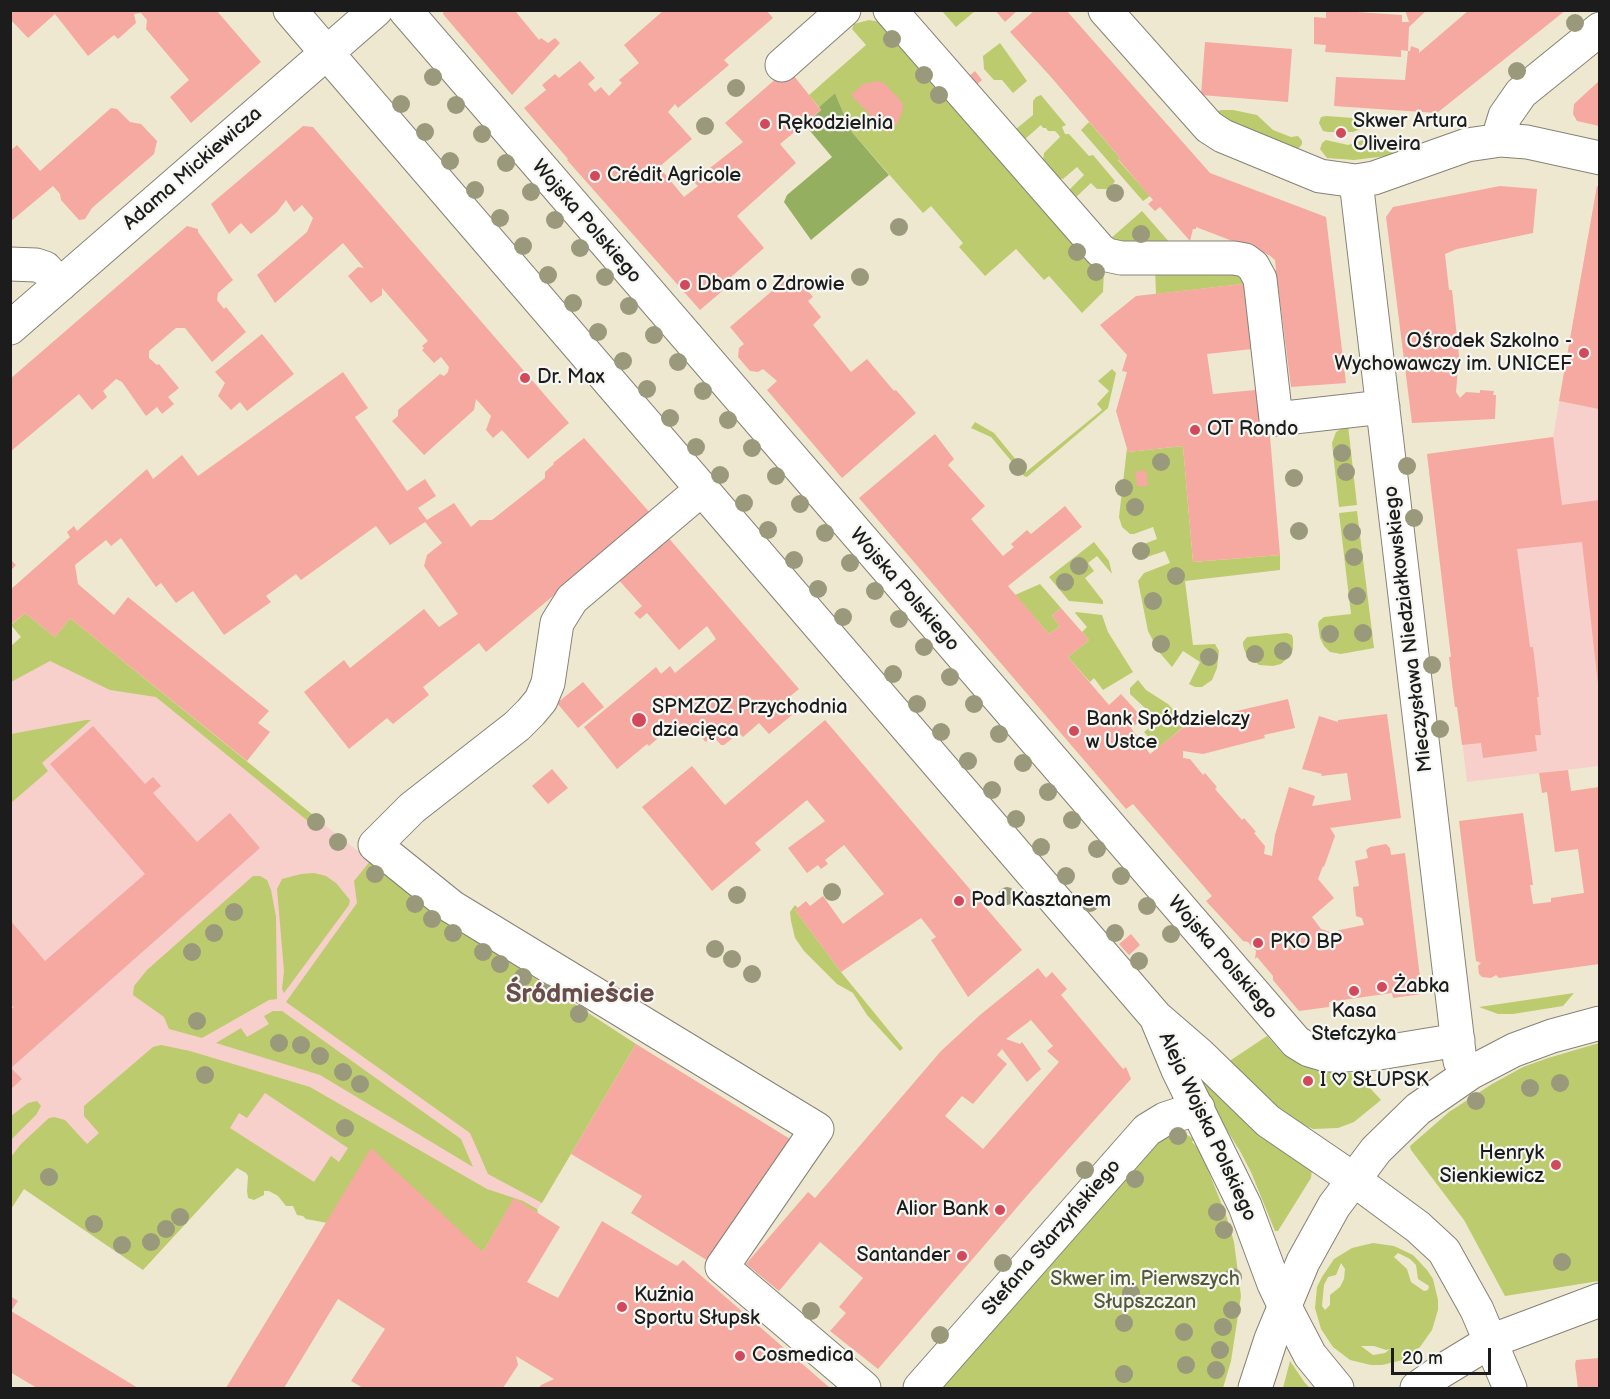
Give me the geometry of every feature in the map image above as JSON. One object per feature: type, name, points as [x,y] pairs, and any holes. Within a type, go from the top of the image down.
[{"type":"street","points":[[290,10],[1156,1017]]},
{"type":"street","name":"Adama Mickiewicza","points":[[10,328],[376,10]]},
{"type":"street","name":"Wojska Polskiego","points":[[405,10],[1296,1042],[1309,1050],[1326,1055],[1344,1055],[1379,1053],[1458,1040]]},
{"type":"street","points":[[782,65],[844,10]]},
{"type":"street","points":[[890,10],[1100,250],[1107,255],[1121,258],[1234,258],[1245,260],[1253,266],[1260,279],[1276,419],[1383,407]]},
{"type":"street","points":[[1105,10],[1209,127],[1223,136],[1320,176],[1356,181],[1374,178],[1467,145],[1501,140],[1527,142],[1599,158]]},
{"type":"street","points":[[1501,140],[1501,129],[1505,116],[1521,93],[1599,29]]},
{"type":"street","name":"Mieczysława Niedziałkowskiego","points":[[1356,181],[1463,1077]]},
{"type":"street","points":[[10,264],[30,263],[45,268],[60,285]]},
{"type":"street","points":[[702,489],[572,599],[557,623],[548,683],[541,700],[531,712],[517,726],[412,808],[375,845],[452,907],[817,1129],[722,1267],[864,1389]]},
{"type":"street","name":"Aleja Wojska Polskiego","points":[[1156,1017],[1178,1070],[1245,1206],[1285,1307],[1310,1355],[1337,1389]]},
{"type":"street","name":"Aleja Wojska Polskiego","points":[[1156,1017],[1200,1055],[1268,1121],[1418,1227],[1444,1251],[1477,1310],[1510,1389]]},
{"type":"street","points":[[1255,1389],[1271,1339],[1303,1262],[1334,1206],[1376,1150],[1406,1119],[1463,1077],[1514,1050],[1552,1036],[1599,1023]]},
{"type":"street","name":"Stefana Starzyńskiego","points":[[920,1389],[1147,1130],[1165,1119],[1198,1108]]},
{"type":"street","points":[[1418,1389],[1440,1372],[1491,1341],[1599,1300]]},
{"type":"shaded area","points":[[1597,186],[1599,187],[1599,766],[1467,782],[1458,707],[1455,707],[1427,454],[1553,437]]},
{"type":"shaded area","points":[[25,613],[55,637],[70,618],[336,834],[462,931],[636,1044],[536,1212],[331,1214],[238,1166],[143,1270],[24,1189],[11,1209],[10,647],[21,637],[11,625]]},
{"type":"green space","points":[[942,11],[975,11],[956,27]]},
{"type":"green space","points":[[869,20],[880,22],[1104,270],[1103,292],[1082,313],[1049,276],[1044,280],[1016,249],[985,276],[959,247],[963,243],[931,206],[923,213],[851,131],[835,93],[819,107],[809,95],[866,45],[852,29],[854,24]]},
{"type":"green space","points":[[1000,43],[1027,81],[1013,93],[1002,80],[994,80],[984,69],[983,56]]},
{"type":"green space","points":[[835,93],[851,131],[889,175],[811,240],[784,202],[787,195],[832,157],[805,125],[821,110],[819,107]]},
{"type":"green space","points":[[1041,95],[1066,125],[1062,127],[1065,134],[1069,134],[1089,156],[1093,155],[1115,181],[1110,189],[1097,189],[1091,183],[1075,198],[1068,191],[1084,175],[1077,167],[1063,179],[1058,178],[1043,160],[1044,153],[1060,137],[1058,134],[1055,131],[1048,131],[1041,125],[1024,140],[1016,133],[1016,129],[1033,115],[1033,101]]},
{"type":"green space","points":[[1221,110],[1257,115],[1273,130],[1291,137],[1298,136],[1302,144],[1299,148],[1292,150],[1218,118],[1216,112]]},
{"type":"green space","points":[[1321,117],[1372,121],[1368,126],[1353,132],[1328,132],[1323,131],[1319,123]]},
{"type":"green space","points":[[1089,122],[1150,196],[1143,201],[1081,130]]},
{"type":"green space","points":[[1372,137],[1393,143],[1399,151],[1395,155],[1354,160],[1327,158],[1320,149],[1326,140],[1348,145]]},
{"type":"green space","points":[[1142,211],[1171,244],[1125,243],[1110,239]]},
{"type":"green space","points":[[1155,268],[1233,270],[1252,283],[1156,294]]},
{"type":"green space","points":[[1112,369],[1116,373],[1108,408],[1027,477],[991,437],[971,428],[975,422],[994,433],[1026,472],[1102,410],[1097,404],[1109,391],[1098,381]]},
{"type":"green space","points":[[1348,425],[1357,505],[1339,507],[1332,443],[1336,432]]},
{"type":"green space","points":[[1183,446],[1193,562],[1280,555],[1280,570],[1185,581],[1193,645],[1215,644],[1219,651],[1217,668],[1212,680],[1202,687],[1189,684],[1200,662],[1183,651],[1172,667],[1159,652],[1148,631],[1138,581],[1144,573],[1170,563],[1165,551],[1138,560],[1133,550],[1157,539],[1153,527],[1130,534],[1122,527],[1119,517],[1127,448],[1128,452]]},
{"type":"green space","points":[[1357,511],[1374,648],[1341,654],[1330,652],[1324,646],[1318,624],[1324,617],[1351,614],[1339,513]]},
{"type":"green space","points":[[1094,542],[1109,561],[1112,574],[1097,556],[1088,563],[1094,571],[1085,578],[1103,604],[1069,601],[1049,577]]},
{"type":"green space","points":[[1040,584],[1061,608],[1052,616],[1060,626],[1049,634],[1015,595]]},
{"type":"green space","points":[[1076,612],[1102,615],[1108,632],[1133,672],[1103,690],[1094,678],[1090,682],[1068,657],[1089,640],[1082,632],[1087,627]]},
{"type":"green space","points":[[25,613],[55,637],[70,618],[318,819],[309,822],[156,697],[110,690],[50,661],[11,682],[10,647],[21,637],[11,625]]},
{"type":"green space","points":[[1287,633],[1292,635],[1293,649],[1291,655],[1281,664],[1259,665],[1245,652],[1243,642],[1247,637]]},
{"type":"green space","points":[[1138,680],[1146,690],[1168,704],[1187,724],[1158,748],[1144,732],[1150,727],[1139,714],[1145,708],[1130,694],[1130,688]]},
{"type":"green space","points":[[91,720],[42,763],[48,771],[11,803],[11,734]]},
{"type":"green space","points":[[371,860],[462,931],[636,1044],[542,1203],[488,1174],[470,1133],[286,1002],[357,903],[354,881]]},
{"type":"green space","points":[[314,873],[326,876],[336,883],[350,900],[349,905],[284,993],[277,889],[282,879]]},
{"type":"green space","points":[[253,876],[260,876],[267,880],[271,890],[276,917],[277,999],[269,1000],[202,1038],[169,1029],[164,1017],[133,995],[134,986],[147,970]]},
{"type":"green space","points":[[795,905],[798,908],[795,910],[841,972],[903,1048],[900,1051],[867,1015],[853,993],[837,984],[804,951],[795,938],[791,921],[790,912]]},
{"type":"green space","points":[[1574,993],[1563,1006],[1513,1014],[1498,1014],[1479,1007]]},
{"type":"green space","points":[[273,1011],[282,1011],[461,1139],[473,1167],[320,1075],[216,1043],[241,1028],[247,1037],[269,1024],[264,1016]]},
{"type":"green space","points":[[1267,1036],[1284,1055],[1302,1066],[1358,1075],[1381,1100],[1354,1122],[1338,1128],[1313,1129],[1288,1118],[1225,1064]]},
{"type":"green space","points":[[1599,1043],[1599,1281],[1505,1296],[1464,1220],[1410,1146],[1449,1112],[1523,1067]]},
{"type":"green space","points":[[161,1045],[190,1051],[310,1087],[487,1189],[523,1201],[537,1209],[538,1213],[514,1199],[483,1252],[306,1219],[297,1215],[293,1206],[286,1206],[278,1196],[269,1191],[264,1191],[264,1195],[254,1200],[248,1198],[248,1176],[237,1168],[143,1270],[24,1189],[11,1209],[11,1157],[21,1144],[49,1118],[54,1117],[65,1120],[87,1144],[99,1133],[84,1116],[84,1106],[153,1047]],"holes":[[[265,1093],[348,1148],[339,1162],[331,1156],[314,1182],[230,1128],[239,1113],[247,1118]]]},
{"type":"green space","points":[[1203,1080],[1265,1139],[1312,1169],[1311,1178],[1278,1231],[1275,1231],[1240,1151],[1216,1113],[1201,1081]]},
{"type":"green space","points":[[37,1101],[41,1106],[36,1115],[11,1140],[11,1116],[28,1103]]},
{"type":"green space","name":"Skwer im. Pierwszych Słupszczan","points":[[1158,1130],[1182,1132],[1194,1139],[1192,1142],[1200,1150],[1226,1215],[1234,1242],[1241,1296],[1231,1361],[1223,1388],[935,1388]]},
{"type":"green space","points":[[1373,1243],[1394,1246],[1413,1255],[1433,1279],[1438,1310],[1432,1330],[1420,1347],[1403,1360],[1371,1365],[1350,1360],[1333,1347],[1321,1329],[1315,1308],[1317,1287],[1334,1259],[1352,1248]],"holes":[[[1398,1253],[1416,1265],[1418,1279],[1429,1286],[1428,1290],[1424,1291],[1411,1282],[1407,1269],[1394,1257]],[[1341,1263],[1345,1269],[1344,1279],[1340,1287],[1330,1295],[1330,1305],[1325,1310],[1322,1306],[1324,1285],[1328,1277],[1336,1275]],[[1361,1346],[1390,1349],[1385,1353],[1373,1355]]]},
{"type":"green space","points":[[1290,1361],[1305,1383],[1310,1388],[1283,1388]]},
{"type":"building","points":[[10,10],[216,10],[261,62],[191,123],[170,97],[189,80],[146,29],[147,20],[141,13],[134,14],[136,23],[118,39],[114,35],[88,56],[55,14],[28,38],[10,19]]},
{"type":"building","points":[[444,10],[517,10],[516,12],[539,40],[541,38],[548,43],[555,38],[560,43],[512,95],[443,14]]},
{"type":"building","points":[[664,10],[766,10],[773,18],[724,60],[729,65],[678,108],[675,104],[668,112],[692,139],[659,167],[684,197],[698,186],[693,181],[699,176],[704,181],[701,175],[743,142],[725,123],[786,70],[794,76],[821,110],[780,144],[796,163],[737,216],[764,248],[731,277],[734,281],[700,310],[524,108],[546,90],[542,85],[555,74],[559,78],[580,61],[595,78],[588,84],[595,92],[601,87],[609,96],[622,83],[619,80],[639,63],[624,45]]},
{"type":"building","points":[[995,10],[1018,10],[1005,22]]},
{"type":"building","points":[[1035,10],[1066,10],[1210,173],[1326,217],[1346,383],[1291,387],[1277,277],[1271,278],[1270,271],[1276,270],[1275,260],[1269,255],[1196,227],[1193,229],[1190,241],[1160,207],[1155,211],[1148,204],[1153,200],[1118,159],[1120,158],[1010,32]]},
{"type":"building","points":[[1326,10],[1402,15],[1402,22],[1409,22],[1405,10],[1427,10],[1409,27],[1408,51],[1401,50],[1401,57],[1325,52],[1326,45],[1314,44],[1314,17],[1326,18]]},
{"type":"building","points":[[1469,10],[1566,10],[1437,113],[1334,106],[1336,77],[1405,80],[1408,51],[1411,46],[1419,49],[1419,53]]},
{"type":"building","points":[[1205,42],[1292,49],[1288,102],[1201,95]]},
{"type":"building","points":[[975,71],[982,80],[975,86],[967,78]]},
{"type":"building","points":[[877,81],[884,83],[902,102],[903,109],[898,122],[887,133],[851,95],[863,84]]},
{"type":"building","points":[[1599,81],[1599,126],[1577,121],[1573,114],[1574,104]]},
{"type":"building","points":[[111,108],[117,109],[130,122],[141,124],[157,141],[154,154],[92,208],[85,219],[79,220],[61,200],[60,194],[53,186],[10,222],[10,151],[17,145],[40,171]]},
{"type":"building","points":[[303,126],[313,127],[569,423],[528,459],[502,430],[493,438],[486,430],[491,416],[476,399],[474,410],[424,455],[392,421],[398,416],[398,410],[440,374],[444,376],[449,367],[441,357],[434,363],[422,350],[424,348],[422,346],[428,341],[382,288],[382,295],[371,303],[348,276],[358,267],[364,268],[343,243],[275,303],[257,275],[307,232],[313,218],[302,205],[294,212],[286,200],[277,212],[251,234],[241,223],[229,234],[211,204]]},
{"type":"building","points":[[1500,186],[1537,189],[1533,233],[1457,249],[1445,254],[1449,290],[1452,290],[1459,356],[1456,392],[1460,398],[1466,392],[1494,391],[1493,395],[1496,395],[1495,419],[1412,423],[1386,217],[1393,207]]},
{"type":"building","name":"Ośrodek Szkolno - Wychowawczy im. UNICEF","points":[[1597,186],[1599,187],[1599,409],[1559,401]]},
{"type":"building","points":[[187,226],[198,229],[233,280],[218,293],[217,300],[224,309],[226,307],[246,332],[212,362],[185,328],[176,328],[149,351],[149,358],[157,365],[159,364],[179,388],[168,397],[174,404],[162,414],[157,407],[146,416],[122,382],[116,379],[103,391],[107,397],[92,410],[79,394],[10,452],[10,379]]},
{"type":"building","points":[[793,273],[813,297],[808,301],[821,317],[813,325],[851,372],[867,359],[916,413],[842,478],[767,390],[777,381],[763,369],[758,372],[750,371],[738,357],[739,348],[744,344],[730,327]]},
{"type":"building","points":[[1252,283],[1261,348],[1207,354],[1213,394],[1266,389],[1280,555],[1193,562],[1183,446],[1128,452],[1116,411],[1127,372],[1122,371],[1127,355],[1100,325],[1136,296]]},
{"type":"building","points":[[262,334],[294,374],[247,411],[240,402],[231,410],[218,396],[225,383],[215,372]]},
{"type":"building","points":[[343,372],[368,408],[355,417],[407,491],[425,479],[436,496],[418,508],[427,520],[454,503],[471,527],[479,520],[492,520],[545,478],[545,472],[553,463],[584,438],[651,514],[486,652],[479,643],[423,687],[429,695],[393,724],[387,718],[349,749],[304,692],[344,660],[350,668],[424,609],[439,627],[458,614],[424,566],[427,555],[442,543],[425,522],[390,545],[376,526],[301,580],[296,574],[266,596],[271,602],[224,635],[193,591],[176,603],[161,583],[156,587],[121,538],[111,546],[106,540],[75,565],[78,584],[114,615],[128,597],[269,711],[258,723],[270,732],[247,761],[70,618],[55,637],[25,613],[10,625],[10,590],[70,537],[67,532],[74,526],[77,531],[147,469],[153,479],[182,455],[198,476]]},
{"type":"building","points":[[935,434],[954,459],[948,465],[985,506],[971,519],[1003,556],[1014,547],[1011,544],[1027,530],[1031,534],[1065,506],[1082,527],[1008,586],[1049,634],[1060,626],[1052,616],[1061,608],[1089,640],[1068,657],[1109,705],[1121,694],[1139,714],[1143,719],[1131,728],[1150,754],[1194,719],[1288,699],[1295,728],[1203,754],[1183,751],[1183,758],[1190,759],[1203,775],[1205,773],[1217,787],[1215,789],[1242,820],[1244,818],[1256,832],[1254,833],[1265,846],[1264,854],[1272,856],[1275,835],[1289,787],[1315,796],[1312,806],[1351,800],[1347,773],[1321,776],[1322,774],[1302,769],[1319,716],[1338,722],[1338,720],[1387,714],[1401,818],[1330,828],[1335,836],[1318,879],[1334,898],[1312,917],[1321,929],[1330,932],[1364,925],[1362,918],[1356,916],[1353,887],[1359,886],[1355,861],[1368,858],[1366,850],[1370,847],[1386,844],[1390,848],[1391,855],[1405,853],[1422,994],[1393,998],[1392,993],[1329,1002],[1329,1007],[1299,1011],[1257,957],[1255,959],[1256,951],[1248,942],[1243,941],[1206,901],[1212,896],[1133,804],[1126,809],[859,498]]},
{"type":"building","points":[[1553,437],[1562,505],[1599,500],[1599,684],[1582,542],[1517,549],[1530,647],[1533,647],[1541,735],[1535,735],[1537,751],[1483,758],[1481,743],[1462,745],[1457,707],[1455,707],[1427,454]]},
{"type":"building","points":[[1146,470],[1148,486],[1137,486],[1135,472]]},
{"type":"building","points":[[666,535],[799,689],[782,703],[792,715],[769,734],[759,723],[743,737],[739,733],[721,745],[712,735],[706,742],[698,734],[667,730],[617,769],[584,727],[656,667],[661,674],[670,666],[675,673],[716,639],[707,626],[679,650],[647,613],[640,619],[634,613],[642,606],[616,577]]},
{"type":"building","points":[[10,559],[16,565],[10,571]]},
{"type":"building","points":[[583,682],[604,707],[578,728],[557,703]]},
{"type":"building","points":[[825,720],[1022,950],[968,997],[931,940],[936,937],[921,918],[841,972],[795,910],[806,901],[810,906],[823,896],[843,924],[884,894],[844,845],[825,860],[828,864],[821,869],[818,865],[807,873],[788,848],[825,821],[807,800],[755,843],[761,850],[712,891],[642,807],[692,766],[725,805]]},
{"type":"building","points":[[93,726],[145,784],[153,777],[161,786],[153,793],[197,842],[230,813],[260,848],[11,1068],[22,1079],[10,1090],[10,1010],[14,1007],[10,1004],[10,920],[45,961],[145,874],[50,764]]},
{"type":"building","points":[[552,769],[568,788],[548,804],[532,786]]},
{"type":"building","points":[[1568,770],[1571,791],[1599,787],[1599,964],[1499,978],[1496,975],[1491,978],[1482,977],[1478,966],[1481,963],[1476,961],[1459,821],[1523,813],[1533,885],[1530,885],[1533,904],[1551,902],[1551,898],[1584,893],[1578,849],[1555,852],[1547,792],[1542,793],[1539,773]]},
{"type":"building","points":[[1131,934],[1140,945],[1129,955],[1119,944]]},
{"type":"building","points":[[1038,968],[1046,978],[1052,972],[1067,989],[1061,995],[1123,1069],[1126,1067],[1131,1079],[878,1369],[830,1331],[846,1313],[839,1307],[863,1278],[820,1242],[779,1291],[746,1264],[808,1192],[815,1198],[941,1051],[980,1015]],"holes":[[[1031,1020],[1053,1046],[1047,1051],[1059,1062],[983,1149],[945,1116],[962,1096],[973,1104],[1007,1064],[997,1055],[1002,1049],[1027,1082],[1041,1069],[1022,1042],[1020,1044],[1006,1039]]]},
{"type":"building","points":[[636,1044],[790,1139],[713,1264],[631,1213],[642,1196],[571,1154]]},
{"type":"building","points":[[371,1148],[483,1252],[514,1198],[560,1227],[527,1282],[558,1298],[602,1221],[677,1266],[683,1260],[830,1388],[539,1388],[554,1379],[516,1356],[518,1365],[503,1388],[363,1388],[351,1381],[385,1329],[338,1299],[284,1388],[226,1388]]},
{"type":"building","points":[[10,1296],[18,1301],[11,1311],[138,1388],[37,1388],[10,1372]]},
{"type":"building","points":[[1599,1358],[1599,1388],[1578,1388],[1576,1360]]},
{"type":"place","name":"Rękodzielnia","points":[[765,124]]},
{"type":"place","name":"Skwer Artura Oliveira","points":[[1341,133]]},
{"type":"place","name":"Crédit Agricole","points":[[595,176]]},
{"type":"place","name":"Dbam o Zdrowie","points":[[685,285]]},
{"type":"place","name":"Ośrodek Szkolno - Wychowawczy im. UNICEF","points":[[1584,353]]},
{"type":"place","name":"Dr. Max","points":[[525,378]]},
{"type":"place","name":"OT Rondo","points":[[1195,430]]},
{"type":"place","name":"SPMZOZ Przychodnia dziecięca","points":[[639,720]]},
{"type":"place","name":"Bank Spółdzielczy w Ustce","points":[[1074,731]]},
{"type":"place","name":"Pod Kasztanem","points":[[959,901]]},
{"type":"place","name":"PKO BP","points":[[1258,943]]},
{"type":"place","name":"Żabka","points":[[1382,987]]},
{"type":"place","name":"Kasa Stefczyka","points":[[1354,991]]},
{"type":"place","name":"I ♥ SŁUPSK","points":[[1308,1081]]},
{"type":"place","name":"Henryk Sienkiewicz","points":[[1556,1165]]},
{"type":"place","name":"Alior Bank","points":[[1000,1210]]},
{"type":"place","name":"Santander","points":[[962,1256]]},
{"type":"place","name":"Kuźnia Sportu Słupsk","points":[[622,1307]]},
{"type":"place","name":"Cosmedica","points":[[740,1356]]},
{"type":"district","name":"Śródmieście","points":[[580,995]]}]
